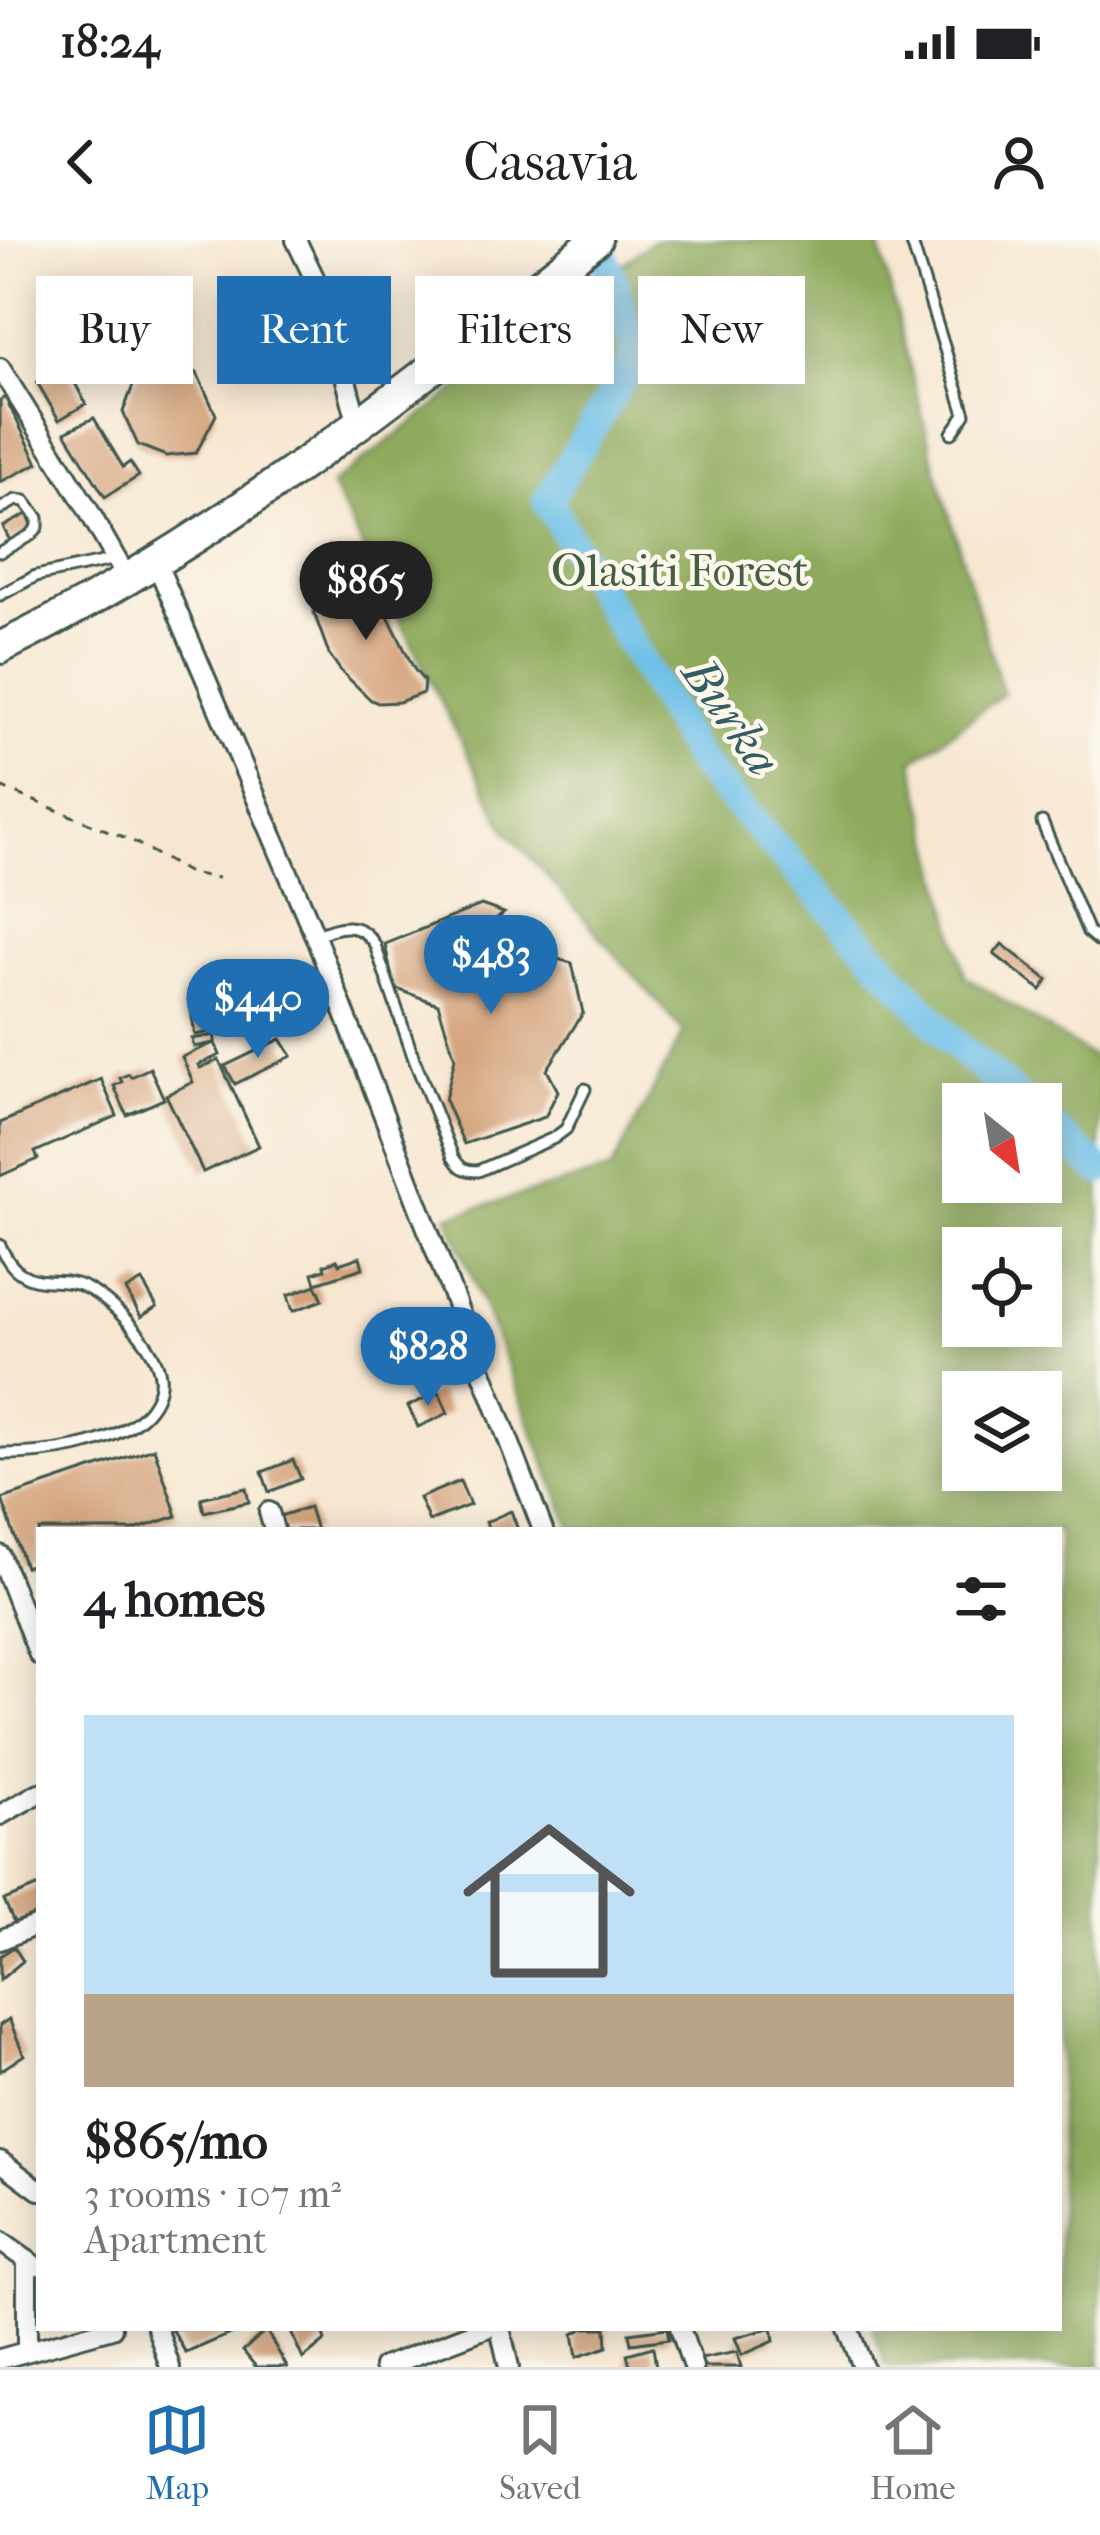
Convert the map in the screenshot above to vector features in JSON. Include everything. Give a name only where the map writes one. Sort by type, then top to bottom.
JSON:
[{"type":"highway","points":[[0,648],[122,570],[157,564],[246,506],[596,240]]},
{"type":"street","points":[[296,240],[324,298],[358,425]]},
{"type":"street","points":[[0,368],[122,570]]},
{"type":"street","points":[[157,564],[315,936],[542,1527]]},
{"type":"street","points":[[0,1555],[36,1646]]},
{"type":"street","points":[[0,1815],[36,1795]]},
{"type":"street","points":[[0,1940],[36,1925]]},
{"type":"street","points":[[0,2161],[36,2188]]},
{"type":"street","points":[[0,2242],[33,2264],[27,2351]]},
{"type":"street","points":[[0,2359],[97,2331]]},
{"type":"street","points":[[158,2331],[170,2367]]},
{"type":"street","points":[[384,2367],[478,2331]]},
{"type":"street","points":[[501,2331],[509,2367]]},
{"type":"street","points":[[681,2331],[693,2367]]},
{"type":"street","points":[[849,2331],[859,2366]]},
{"type":"lane","points":[[911,240],[965,414],[952,433]]},
{"type":"lane","points":[[0,509],[16,500],[25,501],[38,518],[38,527],[0,552]]},
{"type":"lane","points":[[0,595],[37,576],[122,570]]},
{"type":"lane","points":[[1042,822],[1088,932],[1100,942]]},
{"type":"lane","points":[[315,936],[349,926],[369,934],[414,1060],[460,1168],[478,1171],[554,1138],[566,1129],[585,1089]]},
{"type":"lane","points":[[0,1245],[23,1276],[76,1283],[111,1305],[148,1348],[160,1372],[156,1400],[132,1425],[88,1444],[40,1454],[2,1454]]},
{"type":"path","points":[[0,787],[130,840],[189,873],[218,878]]},
{"type":"green space","name":"Olasiti Forest","points":[[654,240],[878,240],[936,470],[1003,694],[913,761],[965,976],[1100,1062],[1100,2367],[886,2367],[874,2331],[1062,2331],[1062,1527],[571,1527],[448,1216],[611,1170],[684,1032],[506,830],[331,485],[464,384],[614,384],[614,276],[607,276]]},
{"type":"building","points":[[193,371],[216,415],[196,453],[166,456],[138,445],[123,412],[134,384],[193,384]]},
{"type":"building","points":[[38,384],[75,384],[86,404],[59,420]]},
{"type":"building","points":[[5,397],[38,463],[0,482],[0,400]]},
{"type":"building","points":[[94,418],[123,467],[130,462],[139,476],[105,497],[65,432]]},
{"type":"building","points":[[27,514],[34,528],[10,541],[3,527]]},
{"type":"building","points":[[361,577],[372,583],[424,681],[423,693],[378,703],[329,654],[314,613],[315,600]]},
{"type":"building","points":[[481,905],[504,913],[492,923],[499,943],[572,963],[583,1013],[547,1070],[558,1091],[545,1117],[464,1144],[445,1100],[455,1058],[438,1004],[394,988],[385,944]]},
{"type":"building","points":[[1002,944],[1048,980],[1041,990],[994,954]]},
{"type":"building","points":[[249,1000],[252,1029],[235,1030],[233,1002]]},
{"type":"building","points":[[211,1007],[215,1031],[195,1035],[191,1010]]},
{"type":"building","points":[[215,1035],[220,1055],[198,1065],[219,1060],[259,1146],[203,1172],[166,1095],[193,1082],[182,1057],[214,1043],[194,1047],[192,1039]]},
{"type":"building","points":[[281,1039],[292,1056],[235,1084],[225,1066]]},
{"type":"building","points":[[150,1068],[164,1099],[127,1115],[114,1086],[122,1082],[120,1078]]},
{"type":"building","points":[[101,1079],[117,1116],[35,1152],[38,1159],[0,1176],[0,1123]]},
{"type":"building","points":[[360,1257],[363,1268],[316,1283],[313,1273],[325,1269],[324,1265]]},
{"type":"building","points":[[142,1281],[157,1307],[141,1317],[126,1290]]},
{"type":"building","points":[[316,1285],[323,1300],[293,1311],[288,1295]]},
{"type":"building","points":[[439,1392],[448,1413],[418,1427],[408,1406]]},
{"type":"building","points":[[154,1448],[177,1516],[143,1527],[36,1527],[36,1563],[25,1567],[2,1499]]},
{"type":"building","points":[[293,1460],[301,1479],[269,1492],[262,1472]]},
{"type":"building","points":[[460,1481],[470,1505],[429,1521],[419,1498]]},
{"type":"building","points":[[246,1488],[249,1502],[204,1512],[201,1498]]},
{"type":"building","points":[[309,1507],[315,1527],[283,1527],[280,1516]]},
{"type":"building","points":[[511,1511],[517,1527],[488,1527],[486,1522]]},
{"type":"building","points":[[36,1887],[36,1916],[14,1922],[4,1900]]},
{"type":"building","points":[[14,1947],[23,1961],[0,1980],[0,1956]]},
{"type":"building","points":[[9,2019],[24,2055],[0,2071],[0,2025]]},
{"type":"building","points":[[173,2331],[230,2334],[186,2353]]},
{"type":"building","points":[[267,2331],[287,2367],[256,2367],[243,2351]]},
{"type":"building","points":[[322,2331],[325,2341],[303,2359],[291,2332]]},
{"type":"building","points":[[606,2331],[607,2347],[577,2357],[573,2334]]},
{"type":"building","points":[[668,2331],[669,2339],[631,2344],[629,2333]]},
{"type":"building","points":[[772,2331],[774,2341],[742,2355],[735,2338]]},
{"type":"building","points":[[653,2347],[656,2367],[630,2367],[627,2354]]},
{"type":"building","points":[[737,2352],[741,2367],[705,2367],[700,2359]]},
{"type":"waterway","name":"Burka","points":[[603,254],[637,354],[547,501],[700,764],[955,1044],[1000,1083]]},
{"type":"waterway","name":"Burka","points":[[1062,1137],[1100,1170]]}]
